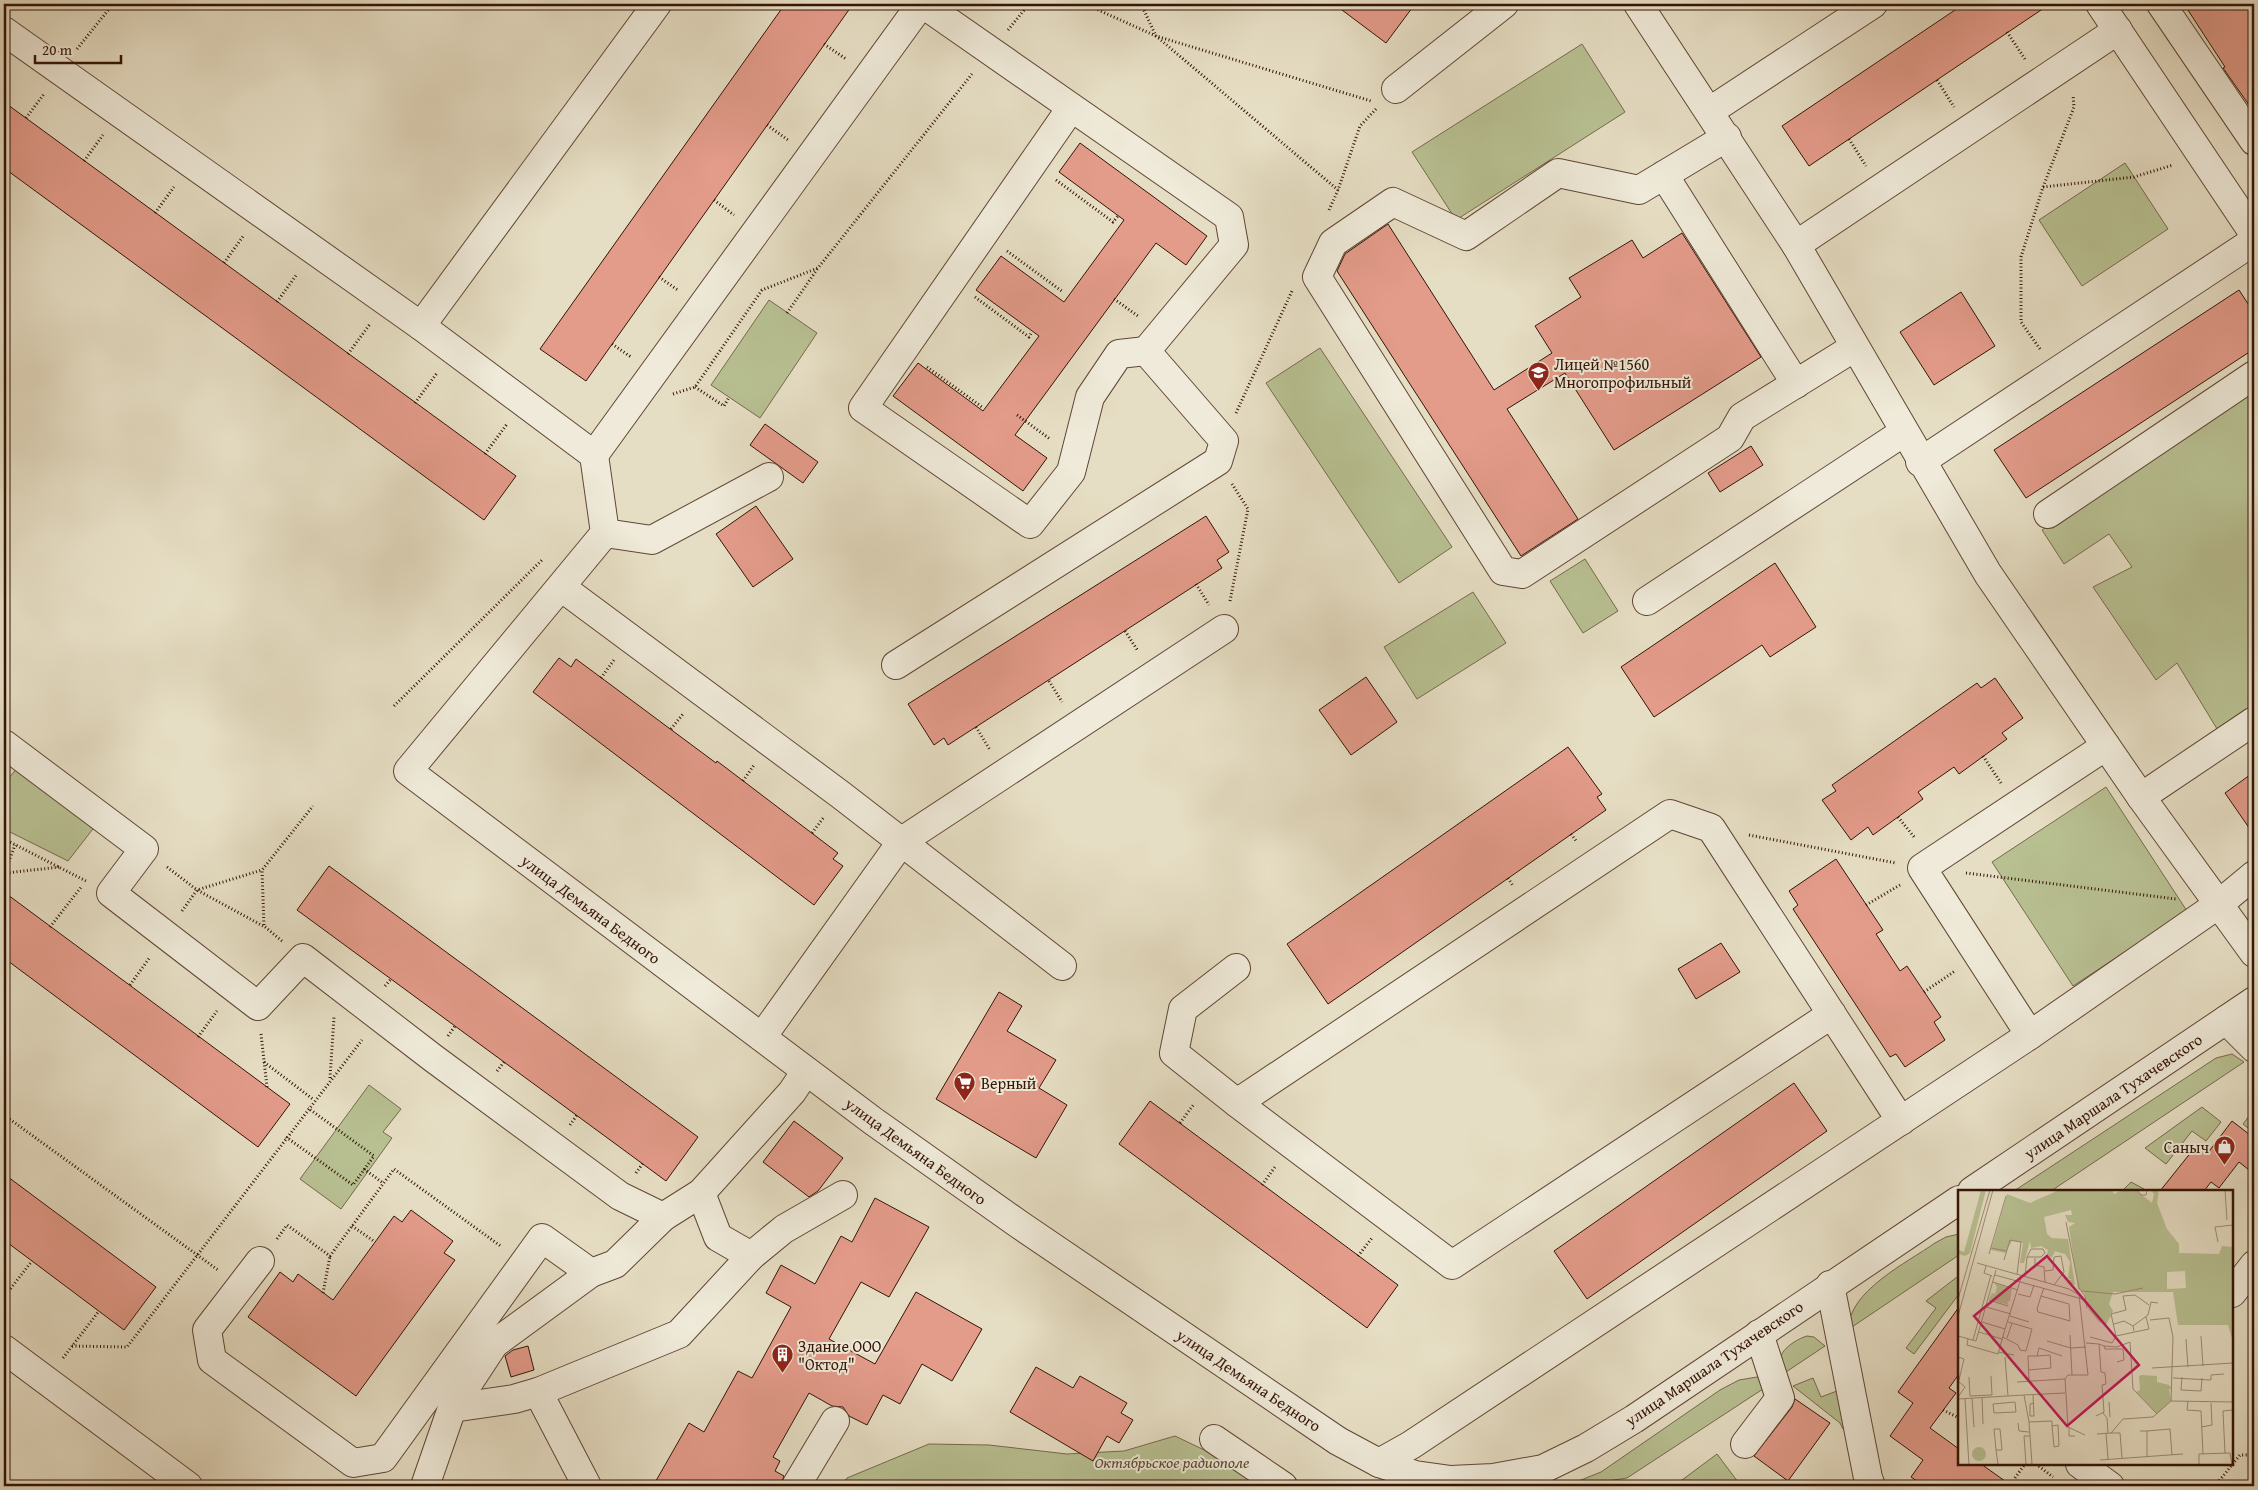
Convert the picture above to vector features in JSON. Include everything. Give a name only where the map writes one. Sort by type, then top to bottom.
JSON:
[{"type":"street","points":[[421,326],[657,4]]},
{"type":"street","points":[[1062,966],[902,841],[561,587],[605,533],[594,456],[922,4],[1229,217],[1234,244],[1146,351],[1119,354],[1090,397],[1071,472],[1030,524],[863,408],[1071,108]]},
{"type":"street","points":[[1384,95],[1504,4]]},
{"type":"street","points":[[1638,4],[1710,111],[1796,245],[1920,462],[1988,574],[2141,797],[2254,953]]},
{"type":"street","points":[[1710,111],[1873,4]]},
{"type":"street","points":[[2100,4],[2254,234]]},
{"type":"street","points":[[2161,4],[2254,141]]},
{"type":"street","points":[[1796,245],[2118,30]]},
{"type":"street","points":[[4,31],[421,326],[594,456]]},
{"type":"street","points":[[1727,137],[1639,190],[1558,173],[1466,236],[1393,202],[1333,243],[1317,277],[1502,571],[1522,574],[1730,438],[1742,418],[1855,347]]},
{"type":"street","points":[[1664,176],[1796,384]]},
{"type":"street","points":[[1920,462],[2254,241]]},
{"type":"street","points":[[896,666],[1218,461],[1224,441],[1146,351]]},
{"type":"street","points":[[2048,514],[2254,375]]},
{"type":"street","points":[[1647,602],[1904,432]]},
{"type":"street","points":[[605,533],[652,540],[769,477]]},
{"type":"street","name":"улица Демьяна Бедного","points":[[561,587],[408,771],[806,1071],[1020,1225],[1338,1441],[1379,1463],[1415,1475],[1451,1480]]},
{"type":"street","points":[[762,1037],[902,841],[1224,629]]},
{"type":"street","points":[[2141,797],[2254,720]]},
{"type":"street","points":[[4,744],[144,849],[112,893],[258,1006],[303,958],[380,1018],[620,1196],[663,1217]]},
{"type":"street","points":[[2030,1035],[1922,868],[2106,746]]},
{"type":"street","points":[[1237,1103],[1670,814],[1711,828],[1901,1121]]},
{"type":"street","points":[[1379,1463],[1411,1445],[2030,1035],[2219,904],[2254,875]]},
{"type":"street","points":[[1236,968],[1183,1009],[1174,1053],[1237,1103],[1452,1265],[1832,1014]]},
{"type":"street","name":"улица Маршала Тухачевского","points":[[1976,1190],[2254,1002]]},
{"type":"street","points":[[2226,1020],[2254,1048]]},
{"type":"street","points":[[425,1486],[452,1408],[494,1344],[591,1273],[616,1264],[663,1217],[701,1193],[792,1092],[806,1071]]},
{"type":"street","points":[[701,1193],[718,1237],[751,1256]]},
{"type":"street","points":[[452,1408],[514,1399],[538,1392],[679,1334],[751,1256],[784,1229],[843,1195]]},
{"type":"street","name":"улица Маршала Тухачевского","points":[[1451,1480],[1493,1478],[1511,1481],[1543,1470],[1586,1448],[1634,1419],[1830,1285],[1958,1202]]},
{"type":"street","points":[[260,1262],[207,1330],[212,1360],[353,1463],[383,1458],[542,1238],[591,1273]]},
{"type":"street","points":[[2233,1293],[2254,1265]]},
{"type":"street","points":[[1830,1285],[1871,1486]]},
{"type":"street","points":[[1745,1444],[1780,1398],[1759,1334]]},
{"type":"street","points":[[4,1349],[188,1486]]},
{"type":"street","points":[[538,1392],[588,1486]]},
{"type":"street","points":[[796,1486],[835,1420]]},
{"type":"street","points":[[1214,1439],[1283,1486]]},
{"type":"street","points":[[2081,1465],[2110,1486]]},
{"type":"path","points":[[60,71],[113,4]]},
{"type":"path","points":[[787,313],[818,268],[1029,4]]},
{"type":"path","points":[[1085,4],[1156,36],[1384,95]]},
{"type":"path","points":[[1141,4],[1156,36],[1338,190]]},
{"type":"path","points":[[2056,372],[2021,322],[2021,257],[2043,186],[2074,107],[2071,61]]},
{"type":"path","points":[[2043,186],[2134,177],[2203,157]]},
{"type":"path","points":[[1033,163],[1113,222],[1118,216]]},
{"type":"path","points":[[224,263],[260,213]]},
{"type":"path","points":[[984,234],[1063,292]]},
{"type":"path","points":[[277,302],[314,251]]},
{"type":"path","points":[[670,396],[695,387],[762,290],[818,268]]},
{"type":"path","points":[[952,281],[1029,337],[1032,332]]},
{"type":"path","points":[[348,354],[386,302]]},
{"type":"path","points":[[904,350],[982,407]]},
{"type":"path","points":[[415,403],[454,351]]},
{"type":"path","points":[[695,387],[724,406],[730,397]]},
{"type":"path","points":[[485,454],[522,402]]},
{"type":"path","points":[[1017,415],[1075,457]]},
{"type":"path","points":[[1218,461],[1248,509],[1224,629]]},
{"type":"path","points":[[394,706],[546,557]]},
{"type":"path","points":[[1196,584],[1224,629]]},
{"type":"path","points":[[166,934],[197,890],[262,870],[313,806]]},
{"type":"path","points":[[4,839],[112,893]]},
{"type":"path","points":[[15,845],[5,874],[62,867]]},
{"type":"path","points":[[144,849],[197,890],[264,926],[303,958]]},
{"type":"path","points":[[262,870],[264,926]]},
{"type":"path","points":[[1866,905],[1924,871]]},
{"type":"path","points":[[50,926],[86,881]]},
{"type":"path","points":[[1924,992],[1979,956]]},
{"type":"path","points":[[330,1079],[336,984]]},
{"type":"path","points":[[258,1006],[267,1087]]},
{"type":"path","points":[[72,1346],[127,1347],[330,1079],[380,1018]]},
{"type":"path","points":[[264,1062],[314,1100]]},
{"type":"path","points":[[286,1137],[353,1184],[374,1156],[308,1108]]},
{"type":"path","points":[[4,1115],[241,1286]]},
{"type":"path","points":[[364,1169],[383,1183]]},
{"type":"path","points":[[324,1293],[330,1256],[394,1169],[524,1263]]},
{"type":"path","points":[[2250,1171],[2254,1205]]},
{"type":"path","points":[[260,1262],[287,1225],[330,1256]]},
{"type":"path","points":[[352,1226],[375,1242]]},
{"type":"path","points":[[4,1297],[32,1261]]},
{"type":"path","points":[[46,1380],[99,1311]]},
{"type":"path","points":[[1943,1410],[1958,1418]]},
{"type":"path","points":[[2233,1464],[2240,1455],[2254,1455]]},
{"type":"path","points":[[2015,1478],[2025,1465]]},
{"type":"path","points":[[2037,1465],[2058,1481]]},
{"type":"path","points":[[2215,1486],[2232,1465]]},
{"type":"green space","points":[[1582,44],[1625,112],[1456,220],[1412,152]]},
{"type":"green space","points":[[2125,163],[2168,229],[2082,286],[2039,220]]},
{"type":"green space","points":[[769,300],[817,333],[760,418],[711,385]]},
{"type":"green space","points":[[1320,348],[1452,547],[1399,583],[1266,383]]},
{"type":"green space","points":[[2254,389],[2254,714],[2222,737],[2177,663],[2156,680],[2093,587],[2132,567],[2109,534],[2064,564],[2042,530]]},
{"type":"green space","points":[[1585,559],[1618,611],[1583,633],[1550,581]]},
{"type":"green space","points":[[1473,592],[1506,643],[1417,699],[1384,647]]},
{"type":"green space","points":[[18,767],[96,825],[68,861],[4,829],[4,784]]},
{"type":"green space","points":[[2106,787],[2187,911],[2073,986],[1992,862]]},
{"type":"green space","points":[[2232,1054],[2244,1062],[2052,1190],[2016,1190],[2216,1058]]},
{"type":"green space","points":[[369,1085],[401,1109],[383,1132],[392,1138],[341,1209],[300,1179]]},
{"type":"green space","points":[[2202,1107],[2221,1122],[2206,1141],[2192,1131],[2166,1164],[2145,1148]]},
{"type":"green space","points":[[2254,1110],[2254,1133],[2243,1124]]},
{"type":"green space","points":[[2131,1182],[2144,1189],[2143,1190],[2123,1190]]},
{"type":"green space","points":[[1958,1234],[1958,1256],[1849,1329],[1851,1315],[1868,1291],[1895,1269],[1946,1237]]},
{"type":"green space","points":[[1958,1278],[1958,1295],[1914,1354],[1906,1348],[1936,1308],[1926,1301]]},
{"type":"green space","points":[[1807,1336],[1814,1337],[1825,1346],[1783,1374],[1780,1361],[1783,1352],[1794,1342]]},
{"type":"green space","points":[[1757,1377],[1763,1381],[1766,1387],[1627,1478],[1577,1486],[1576,1482],[1601,1472],[1720,1390],[1739,1380]]},
{"type":"green space","points":[[1813,1378],[1821,1397],[1837,1391],[1847,1427],[1843,1429],[1840,1423],[1793,1386]]},
{"type":"green space","name":"Октябрьское радиополе","points":[[1175,1436],[1221,1458],[1258,1486],[841,1486],[847,1478],[929,1444],[989,1445],[1067,1454],[1124,1451]]},
{"type":"green space","points":[[1717,1454],[1741,1486],[1674,1486]]},
{"type":"building","points":[[785,4],[853,4],[586,381],[540,349]]},
{"type":"building","points":[[1334,4],[1415,4],[1386,43]]},
{"type":"building","points":[[1964,4],[2050,4],[1809,166],[1782,126]]},
{"type":"building","points":[[2184,4],[2254,4],[2254,112],[2223,68],[2225,67]]},
{"type":"building","points":[[4,102],[516,476],[484,520],[4,168]]},
{"type":"building","points":[[1080,143],[1207,236],[1186,265],[1156,243],[1015,435],[1047,458],[1023,491],[893,396],[918,363],[983,411],[1039,336],[976,290],[1001,256],[1064,302],[1124,220],[1059,172]]},
{"type":"building","points":[[1388,224],[1494,390],[1552,353],[1535,326],[1581,297],[1569,278],[1632,240],[1643,258],[1682,233],[1761,357],[1614,450],[1565,373],[1507,409],[1578,519],[1521,556],[1337,271],[1345,254]]},
{"type":"building","points":[[2239,290],[2254,313],[2254,349],[2026,498],[1994,450]]},
{"type":"building","points":[[1961,292],[1995,346],[1934,385],[1900,332]]},
{"type":"building","points":[[765,424],[818,462],[803,483],[750,445]]},
{"type":"building","points":[[1751,446],[1763,465],[1720,492],[1708,473]]},
{"type":"building","points":[[756,506],[793,559],[753,587],[716,534]]},
{"type":"building","points":[[1206,516],[1229,552],[1217,560],[1222,568],[948,745],[944,738],[934,745],[908,704]]},
{"type":"building","points":[[1775,563],[1816,627],[1770,657],[1762,645],[1654,717],[1621,667]]},
{"type":"building","points":[[559,658],[571,667],[576,659],[716,763],[717,761],[838,853],[833,859],[843,866],[814,905],[533,692]]},
{"type":"building","points":[[1366,677],[1397,722],[1351,755],[1319,710]]},
{"type":"building","points":[[1995,678],[2023,718],[2002,733],[2007,739],[1959,774],[1954,767],[1918,792],[1923,799],[1873,835],[1868,827],[1851,840],[1822,800],[1836,791],[1832,785],[1977,683],[1981,688]]},
{"type":"building","points":[[1568,747],[1602,794],[1597,797],[1606,810],[1328,1004],[1287,944]]},
{"type":"building","points":[[2254,772],[2254,835],[2225,793]]},
{"type":"building","points":[[1836,859],[1883,930],[1876,934],[1900,971],[1907,966],[1941,1017],[1934,1022],[1945,1040],[1905,1067],[1896,1054],[1890,1057],[1793,909],[1798,905],[1789,891]]},
{"type":"building","points":[[329,866],[698,1137],[666,1181],[297,910]]},
{"type":"building","points":[[4,892],[290,1104],[258,1147],[4,958]]},
{"type":"building","points":[[1721,943],[1740,972],[1696,999],[1678,969]]},
{"type":"building","points":[[999,992],[1022,1006],[1007,1031],[1056,1060],[1039,1088],[1067,1105],[1036,1158],[936,1099]]},
{"type":"building","points":[[1794,1083],[1827,1131],[1587,1299],[1554,1251]]},
{"type":"building","points":[[1150,1101],[1398,1285],[1367,1328],[1119,1144]]},
{"type":"building","points":[[794,1121],[843,1158],[818,1191],[809,1197],[763,1162]]},
{"type":"building","points":[[2232,1121],[2254,1138],[2254,1174],[2239,1162],[2219,1188],[2211,1182],[2205,1190],[2161,1190],[2196,1146],[2207,1154]]},
{"type":"building","points":[[4,1174],[156,1287],[124,1330],[4,1240]]},
{"type":"building","points":[[875,1198],[929,1227],[889,1297],[861,1282],[829,1339],[875,1364],[916,1292],[982,1329],[952,1381],[922,1364],[900,1404],[883,1395],[867,1425],[849,1416],[843,1407],[832,1406],[809,1393],[773,1457],[780,1461],[775,1471],[784,1476],[780,1486],[653,1486],[689,1423],[704,1432],[738,1371],[752,1378],[791,1307],[766,1293],[781,1265],[815,1284],[841,1236],[852,1242]]},
{"type":"building","points":[[411,1210],[453,1241],[444,1253],[455,1260],[356,1396],[248,1317],[280,1272],[293,1282],[298,1274],[333,1300],[394,1216],[402,1222]]},
{"type":"building","points":[[1958,1308],[1958,1375],[1949,1388],[1956,1393],[1930,1428],[1958,1448],[1958,1465],[1982,1465],[2012,1486],[1924,1486],[1911,1477],[1923,1460],[1890,1436],[1913,1403],[1898,1392]]},
{"type":"building","points":[[528,1346],[534,1370],[511,1377],[505,1356],[513,1350]]},
{"type":"building","points":[[1036,1367],[1073,1388],[1080,1376],[1127,1403],[1121,1413],[1133,1420],[1119,1443],[1107,1436],[1093,1461],[1010,1412]]},
{"type":"building","points":[[1795,1399],[1830,1423],[1788,1481],[1754,1456],[1792,1407]]},
{"type":"place","name":"Лицей №1560 Многопрофильный","points":[[1538,392]]},
{"type":"place","name":"Верный","points":[[965,1102]]},
{"type":"place","name":"Саныч","points":[[2225,1166]]},
{"type":"place","name":"Здание ООО \"Октод\"","points":[[782,1374]]}]
